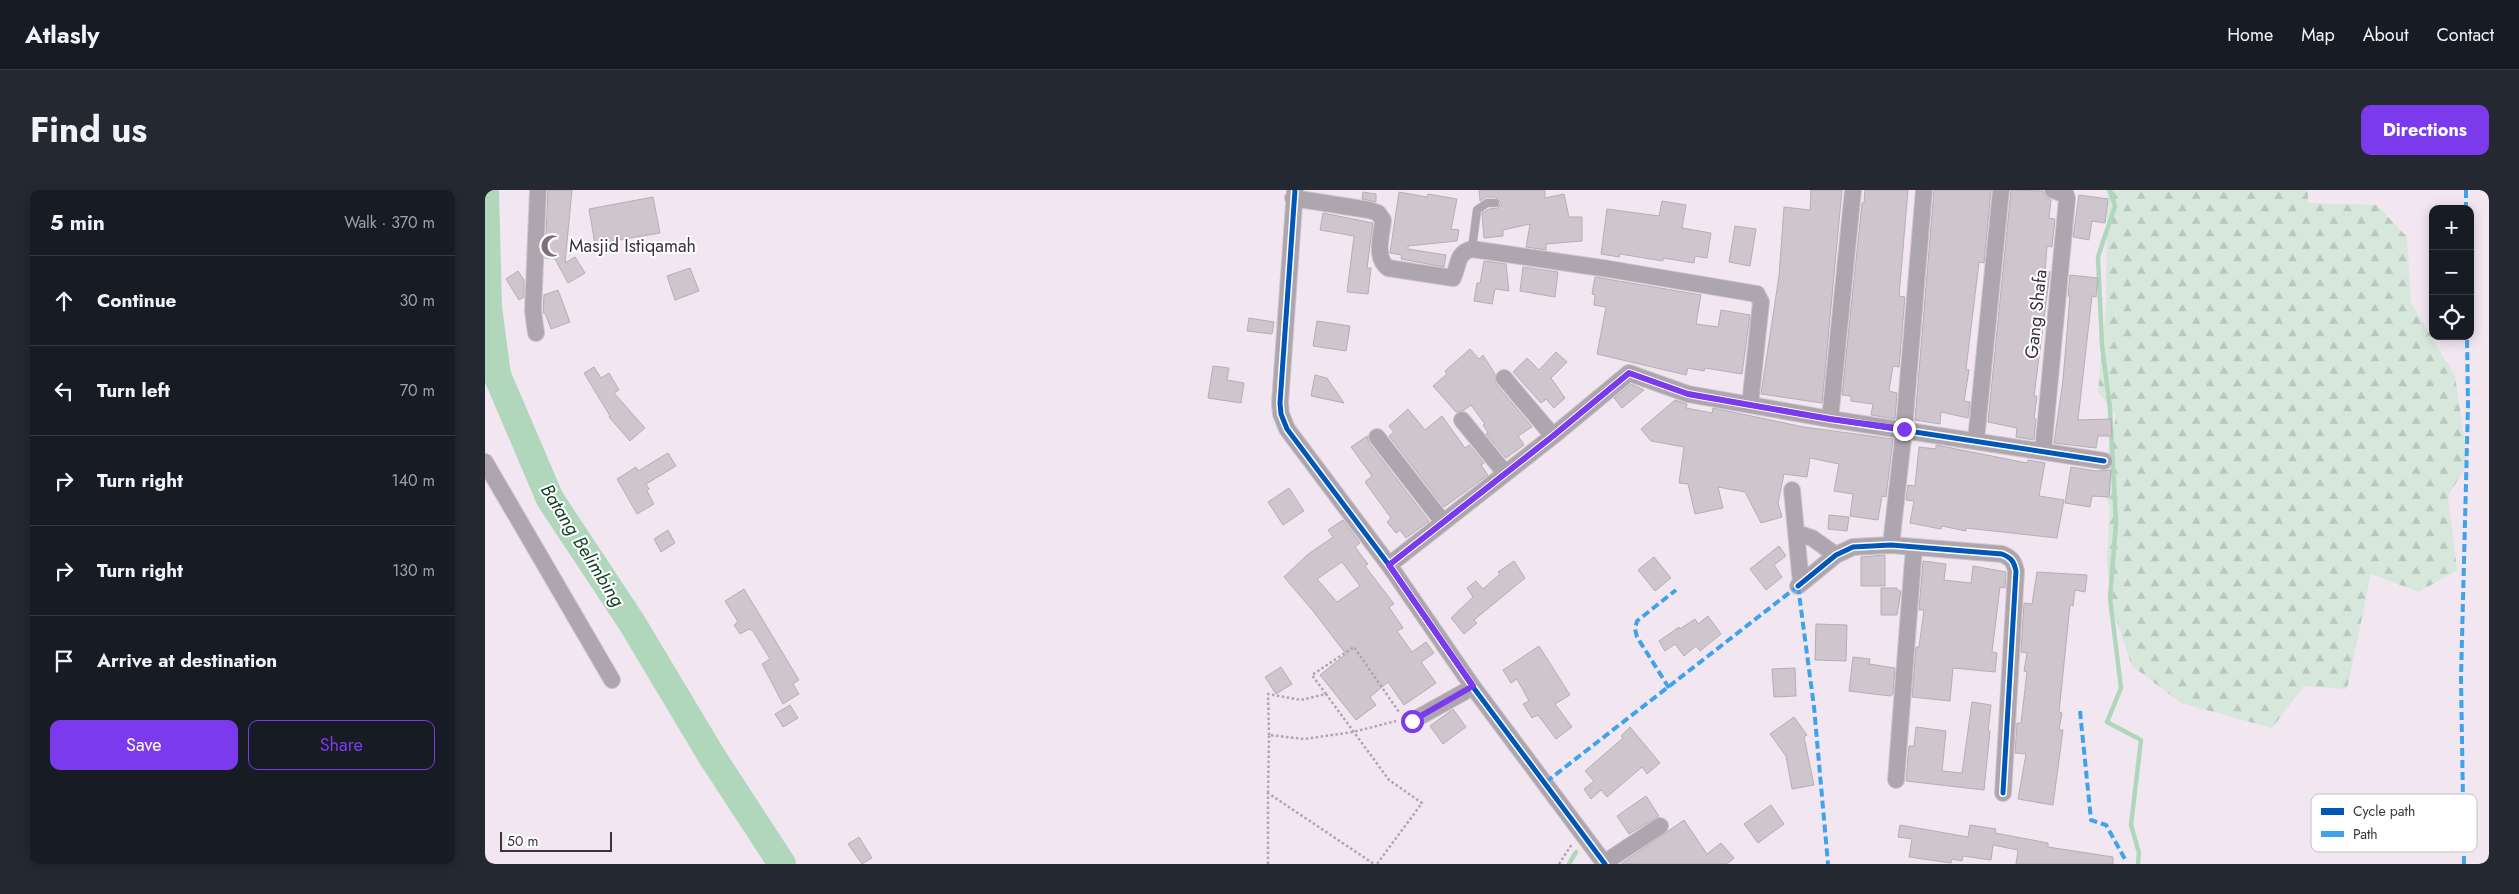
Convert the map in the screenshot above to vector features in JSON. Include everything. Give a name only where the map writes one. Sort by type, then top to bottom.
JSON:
[{"type":"street","points":[[536,333],[533,311],[537,190]]},
{"type":"street","points":[[1830,419],[1853,190]]},
{"type":"street","points":[[1891,545],[1904,429],[1924,190]]},
{"type":"street","points":[[1976,440],[2001,190]]},
{"type":"street","name":"Gang Shafa","points":[[2043,451],[2067,199],[2066,195],[2053,190]]},
{"type":"street","points":[[1660,826],[1605,864],[1473,686],[1389,565],[1287,429],[1281,414],[1294,194],[1378,213],[1383,220],[1381,262],[1388,268],[1453,278],[1462,252],[1472,248],[1757,294],[1761,302],[1751,404]]},
{"type":"street","points":[[1389,565],[1553,436],[1629,373],[1688,394],[1830,419],[2104,461]]},
{"type":"street","points":[[1504,378],[1553,436]]},
{"type":"street","points":[[1462,420],[1505,473]]},
{"type":"street","points":[[1377,437],[1443,522]]},
{"type":"street","points":[[485,462],[612,680]]},
{"type":"street","points":[[1792,490],[1797,533],[1799,584],[1836,554],[1853,547],[1891,545],[2003,554],[2013,562],[2016,571],[2003,793]]},
{"type":"street","points":[[1797,533],[1812,538],[1836,554]]},
{"type":"street","points":[[1896,780],[1914,547]]},
{"type":"street","points":[[1412,721],[1473,686]]},
{"type":"lane","points":[[1472,248],[1477,210],[1487,203],[1495,203]]},
{"type":"path","points":[[1267,793],[1375,864],[1422,803],[1389,780],[1353,732],[1312,675],[1354,647],[1403,719],[1353,732],[1304,739],[1269,735]]},
{"type":"path","points":[[1268,864],[1268,694],[1301,700],[1326,694]]},
{"type":"path","points":[[1559,864],[1581,831]]},
{"type":"green space","points":[[2105,190],[2308,190],[2308,203],[2377,205],[2407,237],[2411,303],[2429,333],[2429,340],[2433,340],[2455,376],[2468,463],[2448,496],[2457,570],[2419,592],[2371,574],[2347,689],[2304,686],[2272,728],[2181,703],[2132,666],[2111,605],[2107,561],[2110,506],[2100,485],[2116,416],[2098,392],[2106,306],[2107,193]]},
{"type":"building","points":[[548,190],[572,190],[565,263],[575,257],[585,273],[568,283],[555,259],[545,258]]},
{"type":"building","points":[[1479,190],[1545,190],[1545,198],[1564,194],[1569,217],[1582,217],[1582,241],[1546,244],[1546,250],[1526,247],[1530,224],[1503,230],[1503,236],[1484,238],[1482,213],[1489,209],[1498,208],[1501,203],[1495,197],[1486,197],[1480,201]]},
{"type":"building","points":[[1811,190],[1842,190],[1822,403],[1761,394],[1779,276],[1784,207],[1810,210]]},
{"type":"building","points":[[1865,190],[1908,190],[1899,296],[1905,297],[1899,367],[1893,366],[1889,391],[1897,393],[1895,419],[1871,415],[1873,404],[1851,401],[1851,396],[1842,395],[1862,203],[1864,203]]},
{"type":"building","points":[[1934,190],[1991,190],[1984,263],[1979,262],[1966,369],[1969,370],[1964,401],[1970,402],[1968,418],[1941,412],[1940,424],[1915,420]]},
{"type":"building","points":[[2011,190],[2043,191],[2046,197],[2051,200],[2049,218],[2055,219],[2052,247],[2047,246],[2045,271],[2050,272],[2034,396],[2037,396],[2034,440],[2016,437],[2017,428],[1988,422]]},
{"type":"building","points":[[1363,192],[1376,194],[1376,202],[1362,199]]},
{"type":"building","points":[[1399,192],[1427,197],[1428,194],[1457,199],[1451,229],[1459,230],[1457,241],[1408,246],[1408,249],[1446,255],[1444,267],[1401,259],[1402,255],[1390,253]]},
{"type":"building","points":[[2079,195],[2108,199],[2105,223],[2092,221],[2089,240],[2073,237]]},
{"type":"building","points":[[653,197],[660,233],[595,244],[589,209]]},
{"type":"building","points":[[1662,201],[1686,205],[1682,228],[1711,233],[1707,258],[1695,256],[1694,263],[1663,258],[1663,261],[1620,254],[1619,257],[1601,254],[1607,209],[1659,216]]},
{"type":"building","points":[[1323,213],[1373,223],[1367,268],[1371,268],[1368,294],[1347,292],[1354,236],[1320,230]]},
{"type":"building","points":[[1735,226],[1756,229],[1750,266],[1729,262]]},
{"type":"building","points":[[1484,261],[1506,264],[1509,291],[1495,289],[1492,304],[1474,301]]},
{"type":"building","points":[[1523,267],[1558,272],[1555,297],[1520,291]]},
{"type":"building","points":[[690,268],[699,291],[675,300],[667,276]]},
{"type":"building","points":[[518,271],[524,280],[524,297],[519,300],[506,279]]},
{"type":"building","points":[[2070,275],[2098,278],[2096,297],[2092,296],[2078,420],[2111,419],[2112,436],[2098,436],[2096,448],[2054,443],[2063,380]]},
{"type":"building","points":[[1595,277],[1701,295],[1696,324],[1718,327],[1721,310],[1750,315],[1742,374],[1705,368],[1704,371],[1688,368],[1686,375],[1597,354],[1606,307],[1594,305],[1595,295],[1592,294]]},
{"type":"building","points":[[558,290],[570,322],[551,329],[545,313],[543,313],[544,295]]},
{"type":"building","points":[[1249,318],[1274,322],[1272,334],[1247,331]]},
{"type":"building","points":[[1317,321],[1350,326],[1346,351],[1313,346]]},
{"type":"building","points":[[1470,349],[1479,359],[1483,355],[1495,374],[1496,384],[1532,427],[1518,436],[1524,445],[1506,458],[1486,434],[1488,432],[1483,425],[1485,424],[1471,405],[1464,410],[1456,412],[1433,386],[1447,374],[1445,371]]},
{"type":"building","points":[[1556,352],[1567,362],[1551,378],[1565,398],[1554,408],[1546,399],[1541,403],[1513,372],[1527,358],[1539,370]]},
{"type":"building","points":[[1213,366],[1229,368],[1227,380],[1244,383],[1241,403],[1208,398]]},
{"type":"building","points":[[594,367],[601,378],[609,373],[619,390],[614,393],[645,428],[630,441],[609,417],[584,373]]},
{"type":"building","points":[[1315,375],[1327,378],[1344,403],[1311,396]]},
{"type":"building","points":[[1631,384],[1644,390],[1622,408],[1614,398]]},
{"type":"building","points":[[1675,400],[1687,404],[1686,408],[1712,413],[1713,408],[1804,427],[1893,439],[1886,497],[1882,496],[1878,520],[1850,516],[1853,494],[1834,491],[1839,464],[1810,458],[1807,477],[1784,474],[1778,503],[1782,517],[1761,523],[1745,492],[1718,487],[1723,508],[1695,514],[1688,484],[1679,483],[1684,447],[1651,441],[1641,429]]},
{"type":"building","points":[[1408,409],[1425,430],[1442,416],[1465,448],[1469,445],[1484,463],[1481,465],[1488,475],[1444,507],[1389,436],[1394,432],[1389,426]]},
{"type":"building","points":[[1367,436],[1369,443],[1429,521],[1406,538],[1400,530],[1396,533],[1387,522],[1391,518],[1365,482],[1372,476],[1351,447]]},
{"type":"building","points":[[1936,445],[2027,463],[2028,460],[2045,463],[2039,496],[2064,500],[2057,538],[1966,528],[1966,531],[1942,526],[1941,529],[1910,523],[1914,501],[1906,500],[1908,485],[1915,486],[1919,447],[1936,449]]},
{"type":"building","points":[[668,453],[676,466],[646,484],[649,489],[647,491],[654,504],[637,514],[617,479],[636,467],[638,471]]},
{"type":"building","points":[[2071,467],[2096,471],[2111,470],[2109,497],[2092,496],[2090,507],[2065,503]]},
{"type":"building","points":[[1289,488],[1304,511],[1283,525],[1268,502]]},
{"type":"building","points":[[1829,515],[1849,517],[1847,531],[1828,529]]},
{"type":"building","points":[[1343,520],[1360,543],[1355,547],[1368,564],[1365,566],[1394,604],[1389,607],[1403,628],[1397,631],[1412,652],[1426,642],[1434,653],[1421,662],[1436,683],[1404,705],[1388,682],[1370,697],[1376,705],[1356,720],[1320,675],[1346,654],[1284,577],[1307,555],[1333,537],[1328,530]],"holes":[[[1342,562],[1360,586],[1337,602],[1317,579]]]},
{"type":"building","points":[[668,530],[675,543],[661,552],[654,539]]},
{"type":"building","points":[[1779,546],[1786,556],[1774,565],[1782,577],[1766,590],[1750,569]]},
{"type":"building","points":[[1885,555],[1885,586],[1861,586],[1861,557]]},
{"type":"building","points":[[1654,557],[1671,578],[1655,591],[1638,570]]},
{"type":"building","points":[[1514,561],[1525,578],[1474,620],[1477,623],[1464,634],[1451,618],[1473,597],[1467,588],[1476,581],[1483,589],[1500,574],[1498,572]]},
{"type":"building","points":[[1923,561],[1946,564],[1944,580],[1971,583],[1973,566],[2006,572],[2005,588],[2000,587],[1992,652],[1997,653],[1995,672],[1953,668],[1950,701],[1912,697],[1916,647],[1919,647],[1924,610],[1919,610]]},
{"type":"building","points":[[2037,572],[2087,575],[2085,592],[2075,590],[2073,606],[2070,605],[2059,712],[2062,713],[2059,730],[2063,730],[2053,805],[2018,799],[2026,754],[2015,753],[2017,723],[2021,723],[2027,672],[2024,671],[2027,653],[2021,652],[2024,603],[2032,604]]},
{"type":"building","points":[[1881,588],[1897,588],[1897,590],[1901,591],[1897,615],[1881,615]]},
{"type":"building","points":[[744,589],[799,680],[793,684],[799,694],[783,704],[762,664],[770,659],[753,631],[749,629],[740,634],[734,625],[738,622],[725,601]]},
{"type":"building","points":[[1708,616],[1721,634],[1700,651],[1696,646],[1684,656],[1675,644],[1665,651],[1659,641],[1679,627],[1680,629],[1695,619],[1698,624]]},
{"type":"building","points":[[1816,624],[1847,625],[1846,661],[1815,660]]},
{"type":"building","points":[[1539,646],[1570,695],[1555,704],[1572,727],[1556,739],[1538,715],[1532,718],[1523,704],[1529,701],[1517,679],[1511,683],[1503,670]]},
{"type":"building","points":[[1853,657],[1870,659],[1869,664],[1895,668],[1893,694],[1890,696],[1849,691]]},
{"type":"building","points":[[1281,667],[1292,684],[1276,694],[1265,677]]},
{"type":"building","points":[[1795,668],[1796,696],[1774,697],[1772,669]]},
{"type":"building","points":[[1972,702],[1991,705],[1984,790],[1906,781],[1909,746],[1914,746],[1916,727],[1946,731],[1942,771],[1962,773]]},
{"type":"building","points":[[790,705],[798,718],[783,727],[775,714]]},
{"type":"building","points":[[1453,709],[1466,727],[1443,744],[1430,726]]},
{"type":"building","points":[[1794,717],[1807,735],[1804,737],[1814,785],[1792,789],[1786,756],[1770,734]]},
{"type":"building","points":[[1630,727],[1660,763],[1647,774],[1642,767],[1607,797],[1601,790],[1591,799],[1584,789],[1594,781],[1585,771],[1623,738],[1621,736]]},
{"type":"building","points":[[1646,796],[1659,816],[1629,834],[1617,816]]},
{"type":"building","points":[[1771,805],[1784,824],[1758,843],[1744,824]]},
{"type":"building","points":[[1684,820],[1707,854],[1721,843],[1734,858],[1727,864],[1621,864]]},
{"type":"building","points":[[1900,825],[1968,837],[1970,825],[1996,829],[1995,833],[2048,843],[2048,847],[2113,857],[2113,864],[2016,864],[2018,850],[1993,845],[1991,860],[1963,856],[1962,861],[1952,859],[1951,863],[1909,857],[1912,839],[1898,837]]},
{"type":"building","points":[[859,837],[872,858],[862,864],[848,844]]},
{"type":"waterway","name":"Batang Belimbing","points":[[485,190],[488,307],[497,375],[550,499],[632,623],[711,755],[782,864]]},
{"type":"waterway","points":[[2110,190],[2115,206],[2098,257],[2102,345],[2110,409],[2116,523],[2110,598],[2121,688],[2107,722],[2141,740],[2131,825],[2139,853],[2138,864]]},
{"type":"waterway","points":[[1569,864],[1576,852]]},
{"type":"marked path","points":[[2466,190],[2466,205]]},
{"type":"marked path","points":[[2463,794],[2461,678],[2468,405],[2467,340]]},
{"type":"marked path","points":[[1798,586],[1814,707],[1828,864]]},
{"type":"marked path","points":[[1546,782],[1798,586]]},
{"type":"marked path","points":[[1669,688],[1637,637],[1635,629],[1637,621],[1676,590]]},
{"type":"marked path","points":[[2080,711],[2091,820],[2106,825],[2126,861]]},
{"type":"marked path","points":[[2464,852],[2464,864]]},
{"type":"cycle path","points":[[1295,190],[1280,403],[1281,414],[1287,429],[1389,565],[1473,687],[1605,864]]},
{"type":"cycle path","points":[[1389,565],[1553,436],[1629,373],[1688,394],[1830,419],[2104,461]]},
{"type":"cycle path","points":[[1798,586],[1836,555],[1853,547],[1891,545],[2002,554],[2010,559],[2016,571],[2003,793]]},
{"type":"place","name":"Masjid Istiqamah","points":[[552,246]]},
{"type":"route","points":[[1412,721],[1473,686],[1389,565],[1584,412],[1629,373],[1688,394],[1830,419],[1904,429]]}]
